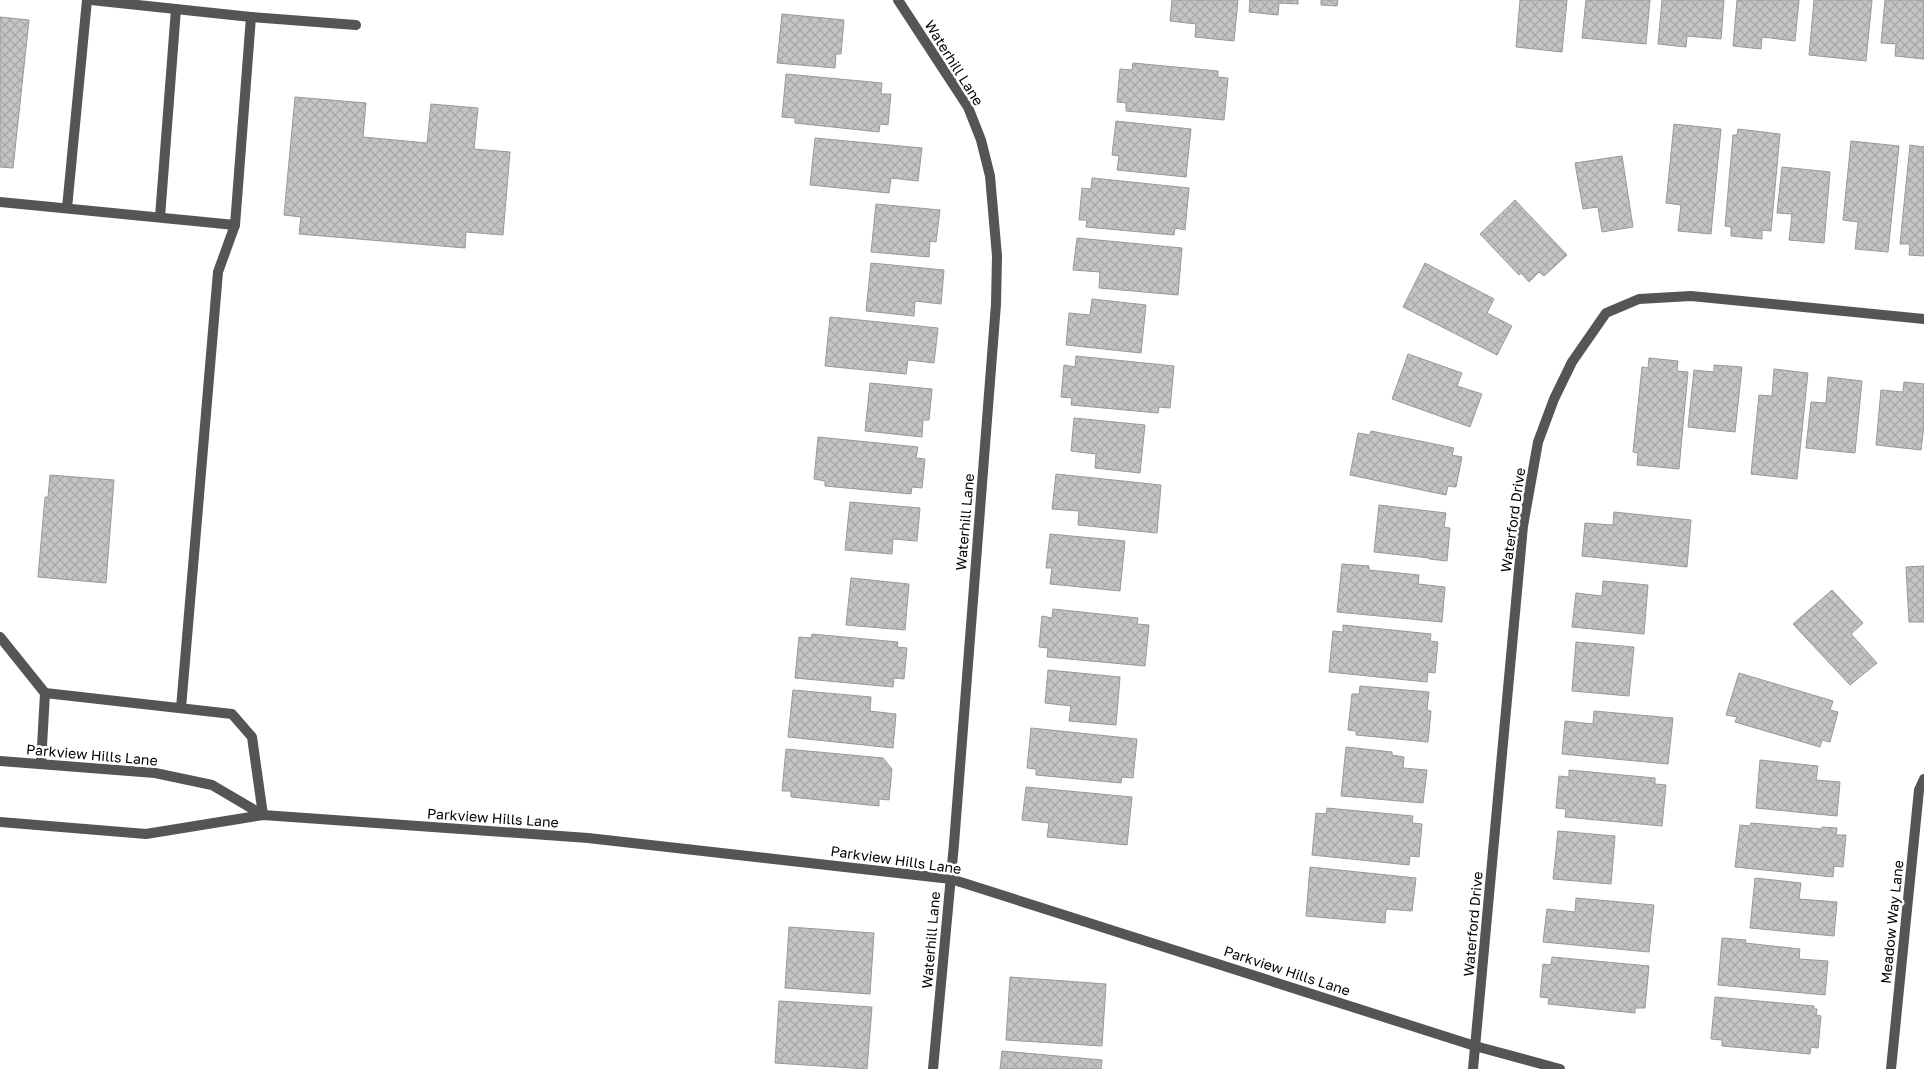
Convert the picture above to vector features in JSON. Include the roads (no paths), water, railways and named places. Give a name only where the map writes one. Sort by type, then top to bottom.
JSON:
[{"type":"street","points":[[67,208],[87,0]]},
{"type":"street","points":[[90,0],[251,17],[356,25]]},
{"type":"street","name":"Waterhill Lane","points":[[898,0],[968,107],[990,176],[997,256],[996,304],[951,879],[933,1069]]},
{"type":"street","points":[[160,217],[176,9]]},
{"type":"street","points":[[181,708],[218,272],[235,225],[251,17]]},
{"type":"street","points":[[0,202],[235,225]]},
{"type":"street","name":"Waterford Drive","points":[[1473,1069],[1523,526],[1538,442],[1554,398],[1572,362],[1606,313],[1639,299],[1691,296],[1924,319]]},
{"type":"street","points":[[0,637],[45,693],[41,764]]},
{"type":"street","points":[[45,693],[232,714],[252,737],[263,815]]},
{"type":"street","name":"Parkview Hills Lane","points":[[0,761],[155,773],[212,785],[263,815]]},
{"type":"street","name":"Meadow Way Lane","points":[[1890,1069],[1919,790],[1924,780]]},
{"type":"street","name":"Parkview Hills Lane","points":[[0,822],[146,834],[263,815],[588,838],[951,879],[1475,1046],[1560,1069]]}]
